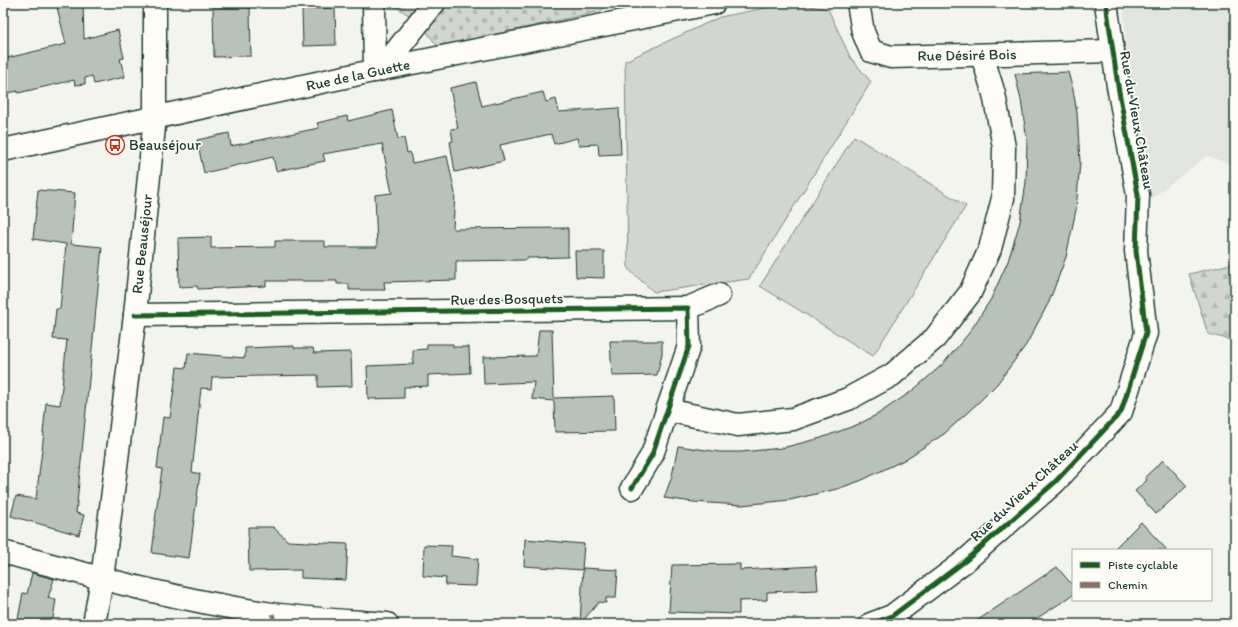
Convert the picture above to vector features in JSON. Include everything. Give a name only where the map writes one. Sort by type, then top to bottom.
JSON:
[{"type":"street","name":"Rue Beauséjour","points":[[102,579],[135,315],[156,117],[155,3]]},
{"type":"street","points":[[374,3],[379,70]]},
{"type":"street","points":[[379,70],[434,3]]},
{"type":"street","name":"Rue de la Guette","points":[[3,150],[379,70],[714,3]]},
{"type":"street","name":"Rue Désiré Bois","points":[[858,3],[863,32],[871,51],[891,57],[1113,52]]},
{"type":"street","name":"Rue du Vieux Château","points":[[871,624],[892,616],[966,561],[1055,482],[1121,412],[1146,333],[1136,251],[1138,195],[1106,3]]},
{"type":"street","points":[[667,410],[738,425],[793,419],[848,399],[892,375],[935,338],[970,294],[990,249],[1003,198],[1004,147],[994,94],[982,55]]},
{"type":"street","points":[[632,488],[652,455],[689,346],[688,308],[719,295]]},
{"type":"street","name":"Rue des Bosquets","points":[[135,315],[688,308]]},
{"type":"street","points":[[3,552],[102,579],[202,601],[273,614],[387,624]]},
{"type":"street","points":[[94,624],[102,579]]},
{"type":"shaded area","points":[[1123,3],[1235,3],[1235,166],[1207,156],[1143,205],[1138,195]]},
{"type":"green space","points":[[389,3],[608,3],[601,11],[438,47],[419,21]]},
{"type":"green space","points":[[790,3],[828,9],[850,57],[871,82],[749,279],[654,292],[628,269],[625,61],[720,17]]},
{"type":"green space","points":[[854,136],[966,206],[873,356],[760,286]]},
{"type":"green space","points":[[1235,263],[1235,341],[1208,334],[1189,274]]},
{"type":"building","points":[[56,3],[83,3],[84,39],[118,30],[124,58],[120,59],[125,77],[94,84],[92,76],[85,78],[85,84],[75,85],[74,80],[18,93],[18,91],[3,94],[3,59],[66,44]]},
{"type":"building","points":[[213,8],[250,8],[251,56],[214,57]]},
{"type":"building","points":[[335,8],[336,45],[303,46],[302,9]]},
{"type":"building","points":[[1068,72],[1077,113],[1080,162],[1076,210],[1066,257],[1049,302],[1026,345],[997,384],[944,434],[904,460],[860,481],[837,489],[790,500],[742,505],[693,502],[664,498],[672,476],[678,446],[720,452],[741,452],[782,448],[821,438],[859,424],[878,414],[912,391],[943,364],[969,333],[991,299],[1008,261],[1020,222],[1026,182],[1027,141],[1021,100],[1015,74]]},
{"type":"building","points":[[476,82],[482,106],[543,92],[546,102],[556,99],[559,112],[619,108],[621,154],[599,155],[598,144],[579,145],[577,138],[554,144],[551,134],[500,145],[504,161],[455,172],[450,142],[453,141],[451,129],[458,128],[450,88]]},
{"type":"building","points":[[392,110],[398,139],[404,138],[407,153],[410,152],[412,163],[447,156],[455,193],[453,229],[568,228],[568,257],[527,258],[527,260],[456,261],[456,280],[384,282],[385,290],[349,290],[349,284],[337,284],[337,281],[266,281],[266,286],[198,289],[197,286],[179,287],[178,238],[211,237],[211,248],[275,247],[275,241],[325,241],[325,247],[377,247],[375,195],[392,193],[382,144],[323,154],[325,161],[276,171],[273,157],[204,173],[197,140],[229,133],[231,146],[319,128],[317,123],[347,116],[348,121]]},
{"type":"building","points":[[38,190],[75,193],[71,244],[102,247],[76,513],[84,515],[79,535],[11,516],[16,496],[36,499],[46,403],[60,405],[67,340],[53,339],[56,309],[60,309],[66,244],[33,239]]},
{"type":"building","points":[[575,251],[604,251],[604,278],[576,277]]},
{"type":"building","points":[[539,330],[552,330],[554,398],[614,396],[615,431],[555,432],[554,401],[532,399],[534,382],[484,384],[483,357],[536,356]]},
{"type":"building","points":[[610,341],[662,341],[662,354],[657,375],[612,376]]},
{"type":"building","points":[[427,344],[453,344],[453,347],[469,347],[470,373],[428,375],[428,386],[404,387],[404,398],[368,399],[367,366],[413,364],[413,350],[427,349]]},
{"type":"building","points":[[294,346],[294,348],[313,348],[314,353],[351,352],[352,386],[318,387],[318,375],[212,377],[211,389],[201,388],[192,472],[200,474],[189,558],[152,553],[162,469],[157,468],[163,417],[170,418],[177,367],[186,368],[188,353],[245,358],[245,348]]},
{"type":"building","points":[[1163,460],[1187,486],[1156,514],[1135,491],[1147,480],[1145,477]]},
{"type":"building","points":[[1141,522],[1166,549],[1114,549]]},
{"type":"building","points":[[248,527],[273,527],[288,541],[348,544],[346,580],[301,578],[301,570],[249,571]]},
{"type":"building","points":[[525,539],[584,544],[582,570],[524,566]]},
{"type":"building","points":[[424,545],[452,546],[451,556],[478,559],[476,586],[445,585],[446,578],[423,576]]},
{"type":"building","points":[[740,564],[740,570],[816,566],[818,590],[767,592],[767,600],[739,601],[739,614],[669,612],[672,565]]},
{"type":"building","points":[[1057,567],[1072,585],[1072,596],[1028,624],[972,624]]},
{"type":"building","points":[[583,568],[618,570],[616,598],[606,598],[606,603],[599,602],[580,624]]},
{"type":"building","points":[[32,573],[54,579],[48,598],[56,600],[52,624],[17,624],[23,593],[27,594]]},
{"type":"marked path","points":[[273,614],[274,624]]},
{"type":"cycle path","points":[[871,624],[892,616],[965,561],[1055,482],[1121,412],[1146,333],[1136,251],[1138,195],[1118,86],[1106,3]]},
{"type":"cycle path","points":[[135,315],[688,308],[689,346],[652,455],[632,488]]},
{"type":"place","name":"Beauséjour","points":[[115,145]]}]
